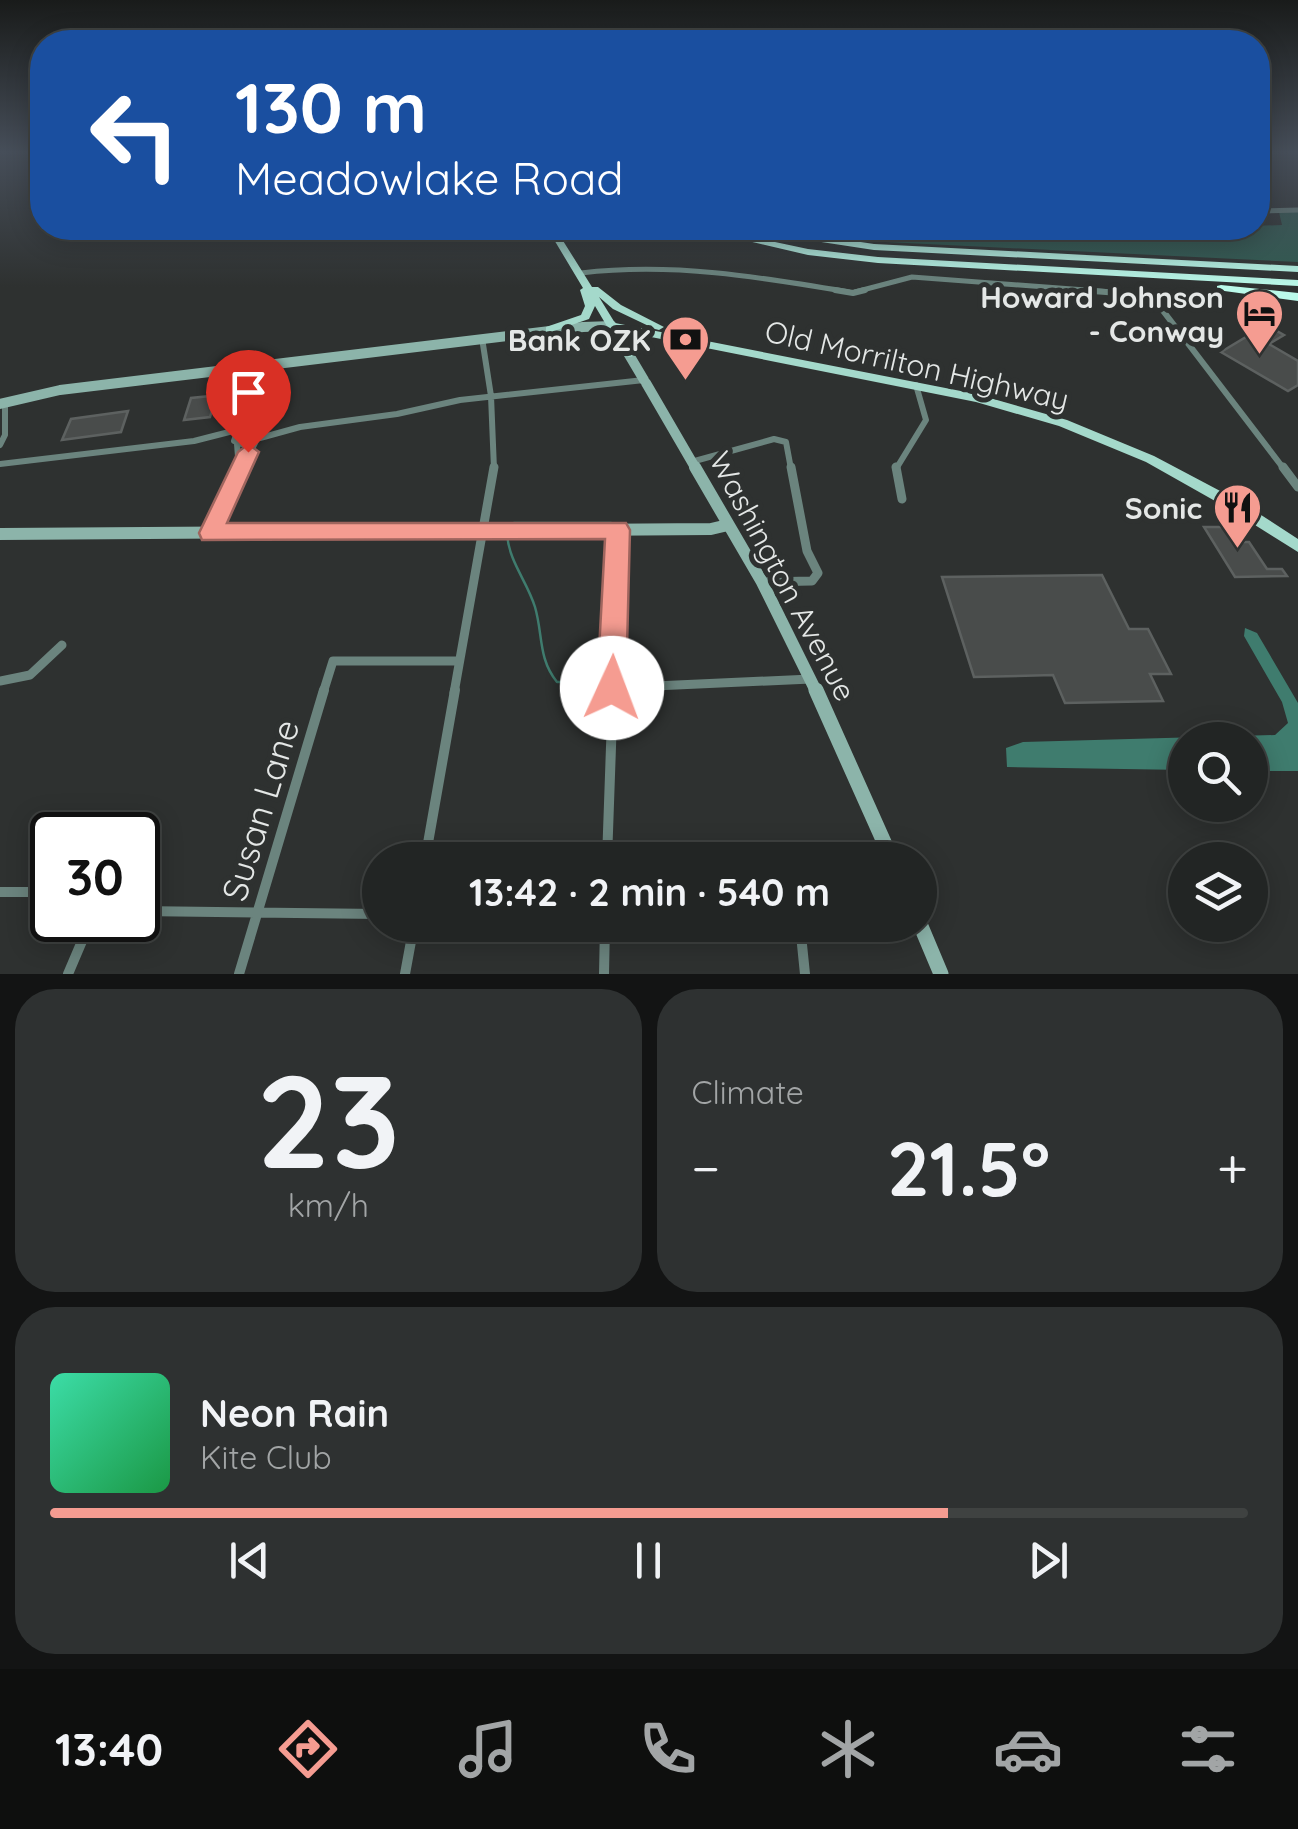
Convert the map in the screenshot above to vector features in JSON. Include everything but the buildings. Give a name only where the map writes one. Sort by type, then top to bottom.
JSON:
[{"type":"highway","points":[[753,240],[808,252],[1298,283]]},
{"type":"highway","points":[[828,240],[874,247],[1298,269]]},
{"type":"highway","points":[[1038,269],[1298,297]]},
{"type":"main road","points":[[560,240],[612,326]]},
{"type":"main road","points":[[550,329],[576,322],[589,312],[590,300],[581,273]]},
{"type":"main road","points":[[581,273],[618,307],[644,322],[763,354]]},
{"type":"main road","name":"Old Morrilton Highway","points":[[612,326],[1022,410],[1120,444],[1226,500],[1298,546]]},
{"type":"main road","points":[[626,350],[637,338],[656,333]]},
{"type":"street","points":[[1270,211],[1298,210]]},
{"type":"street","points":[[581,273],[615,269],[728,271],[853,293],[912,278],[1146,295],[1154,299],[1298,487]]},
{"type":"street","points":[[0,445],[5,435],[2,403],[60,390],[550,329],[612,326]]},
{"type":"street","name":"Washington Avenue","points":[[612,326],[762,582],[811,679],[884,842]]},
{"type":"street","points":[[582,327],[605,334],[626,350]]},
{"type":"street","points":[[429,842],[494,467],[491,396],[482,338]]},
{"type":"street","points":[[239,472],[239,428],[256,401],[267,365]]},
{"type":"street","points":[[194,441],[236,443],[300,428],[491,396],[645,381]]},
{"type":"street","points":[[902,499],[896,468],[926,420],[916,386]]},
{"type":"street","points":[[210,533],[258,440],[256,401]]},
{"type":"street","points":[[0,464],[194,441],[239,428],[300,428]]},
{"type":"street","points":[[691,462],[774,439],[786,442],[807,551],[818,573],[812,581],[762,582]]},
{"type":"street","points":[[0,534],[710,529],[728,524]]},
{"type":"street","points":[[608,842],[618,530]]},
{"type":"street","points":[[0,681],[30,675],[62,645]]},
{"type":"street","name":"Susan Lane","points":[[239,974],[333,662],[459,660]]},
{"type":"street","points":[[612,688],[811,679]]},
{"type":"street","points":[[0,892],[30,892]]},
{"type":"street","points":[[160,912],[362,914]]},
{"type":"street","points":[[68,974],[82,942]]},
{"type":"street","points":[[405,974],[411,942]]},
{"type":"street","points":[[604,974],[605,942]]},
{"type":"street","points":[[802,942],[805,974]]},
{"type":"street","points":[[928,942],[942,974]]},
{"type":"shaded area","points":[[1279,212],[1298,212],[1298,262],[857,240],[1270,240],[1270,225],[1282,225]]},
{"type":"shaded area","points":[[1245,628],[1257,633],[1298,703],[1298,771],[1268,771],[1268,735],[1275,735],[1288,723],[1282,702],[1244,636]]},
{"type":"shaded area","points":[[1168,738],[1168,770],[1007,767],[1006,748],[1023,742]]},
{"type":"waterway","points":[[514,523],[611,523]]},
{"type":"waterway","points":[[507,534],[511,554],[535,607],[551,673],[557,682],[596,681]]},
{"type":"place","name":"Howard Johnson - Conway","points":[[1259,356]]},
{"type":"place","name":"Bank OZK","points":[[686,382]]},
{"type":"place","name":"Sonic","points":[[1237,550]]},
{"type":"route","points":[[248,452],[210,533],[618,530],[612,688]]}]
